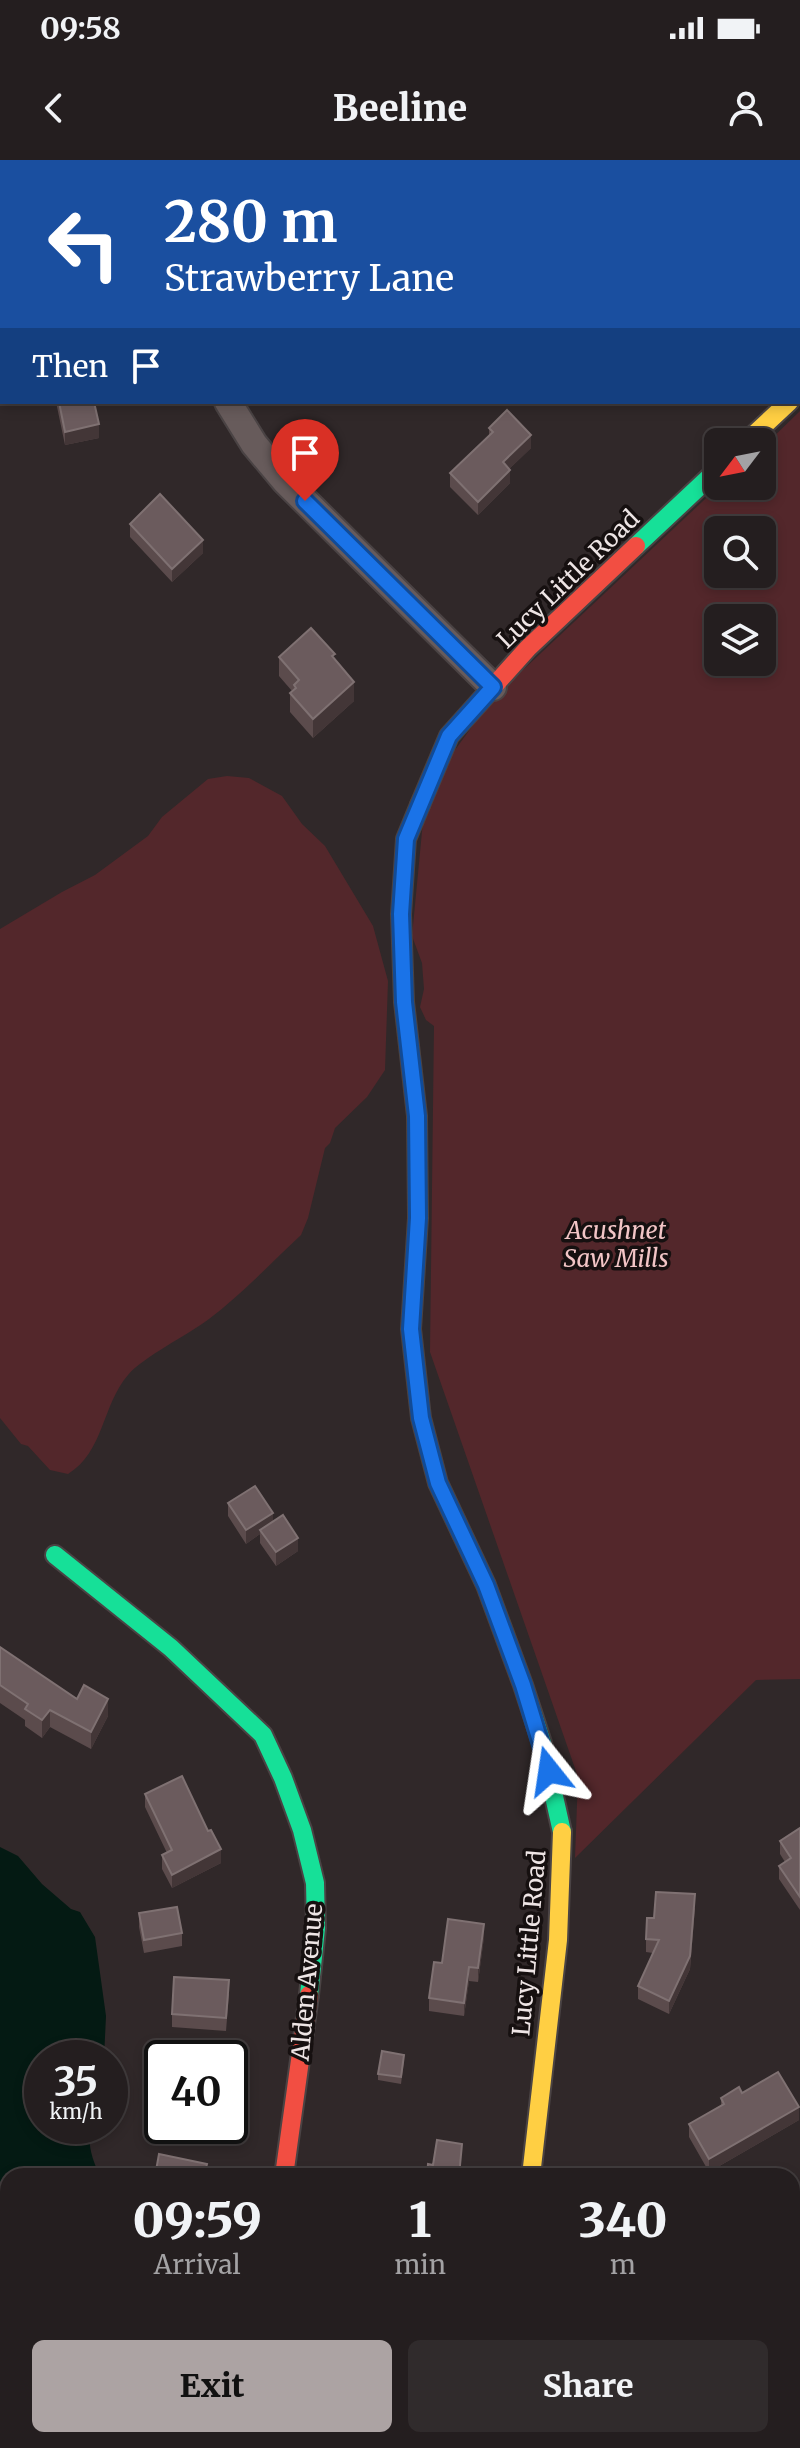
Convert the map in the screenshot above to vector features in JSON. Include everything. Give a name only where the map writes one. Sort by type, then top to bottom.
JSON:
[{"type":"street","points":[[229,404],[254,444],[285,481],[493,687]]},
{"type":"street","points":[[761,428],[787,404]]},
{"type":"street","name":"Lucy Little Road","points":[[532,2168],[558,1940],[562,1827],[542,1743],[523,1685],[486,1585],[438,1483],[421,1418],[411,1329],[418,1218],[417,1116],[404,1002],[401,914],[406,839],[449,736],[528,648],[704,482]]},
{"type":"street","name":"Alden Avenue","points":[[55,1555],[171,1648],[263,1735],[302,1830],[315,1883],[316,1928],[285,2168]]},
{"type":"green space","name":"Acushnet Saw Mills","points":[[800,411],[800,1679],[756,1680],[575,1858],[578,1777],[430,1352],[434,1026],[426,1020],[420,1007],[424,989],[422,963],[412,936],[426,790],[492,699],[704,500],[776,500],[776,434]]},
{"type":"green space","points":[[227,776],[249,778],[282,796],[302,824],[325,846],[373,926],[388,981],[385,1070],[367,1097],[335,1128],[325,1148],[301,1235],[221,1309],[128,1375],[119,1387],[96,1441],[80,1465],[68,1474],[50,1470],[28,1446],[21,1444],[0,1418],[0,929],[95,875],[148,836],[162,817],[208,779]]},
{"type":"shaded area","points":[[0,1847],[18,1856],[42,1884],[71,1909],[80,1912],[95,1937],[106,2016],[105,2040],[24,2040],[24,2144],[90,2144],[97,2168],[0,2168]]},
{"type":"building","points":[[59,404],[94,404],[99,424],[65,432]]},
{"type":"building","points":[[507,410],[531,435],[503,462],[510,470],[478,502],[450,473],[493,432],[489,428]]},
{"type":"building","points":[[160,494],[203,540],[172,569],[130,524]]},
{"type":"building","points":[[311,628],[335,654],[332,656],[354,682],[313,719],[290,693],[299,680],[279,657]]},
{"type":"building","points":[[255,1486],[273,1513],[246,1530],[228,1503]]},
{"type":"building","points":[[283,1515],[298,1538],[276,1552],[260,1530]]},
{"type":"building","points":[[0,1647],[77,1699],[84,1685],[108,1699],[91,1732],[50,1710],[42,1720],[25,1709],[28,1704],[0,1685]]},
{"type":"building","points":[[182,1776],[208,1831],[211,1830],[221,1849],[172,1875],[162,1855],[172,1850],[145,1794]]},
{"type":"building","points":[[800,1828],[800,1897],[779,1866],[791,1858],[780,1841]]},
{"type":"building","points":[[656,1892],[695,1894],[690,1956],[669,2001],[638,1986],[659,1940],[646,1939],[647,1918],[654,1918]]},
{"type":"building","points":[[177,1907],[182,1933],[144,1940],[139,1913]]},
{"type":"building","points":[[448,1919],[484,1924],[478,1968],[469,1967],[464,2003],[429,1998],[434,1962],[442,1963]]},
{"type":"building","points":[[174,1977],[229,1980],[226,2018],[172,2014]]},
{"type":"building","points":[[382,2051],[404,2055],[401,2077],[378,2074]]},
{"type":"building","points":[[778,2072],[799,2107],[709,2159],[689,2124],[724,2104],[721,2098],[739,2087],[742,2093]]},
{"type":"building","points":[[437,2140],[462,2144],[460,2168],[428,2168],[428,2164],[433,2165]]},
{"type":"building","points":[[159,2154],[207,2164],[206,2168],[156,2168]]},
{"type":"traffic: fast","points":[[636,546],[704,482]]},
{"type":"traffic: fast","points":[[420,805],[406,839],[401,914],[404,1002],[417,1116],[418,1218],[411,1329],[421,1418],[438,1483],[486,1585],[523,1685],[542,1743],[562,1832]]},
{"type":"traffic: fast","points":[[55,1555],[171,1648],[263,1735],[302,1830],[315,1883],[316,1928],[309,1995]]},
{"type":"traffic: slow","points":[[761,428],[787,404]]},
{"type":"traffic: slow","points":[[532,2168],[558,1940],[562,1832]]},
{"type":"traffic: jam","points":[[420,805],[449,736],[528,648],[636,546]]},
{"type":"traffic: jam","points":[[285,2168],[309,1995]]},
{"type":"route","points":[[305,501],[493,687],[449,736],[406,839],[401,914],[404,1002],[417,1116],[418,1218],[411,1329],[421,1418],[438,1483],[486,1585],[523,1685],[549,1771]]}]
